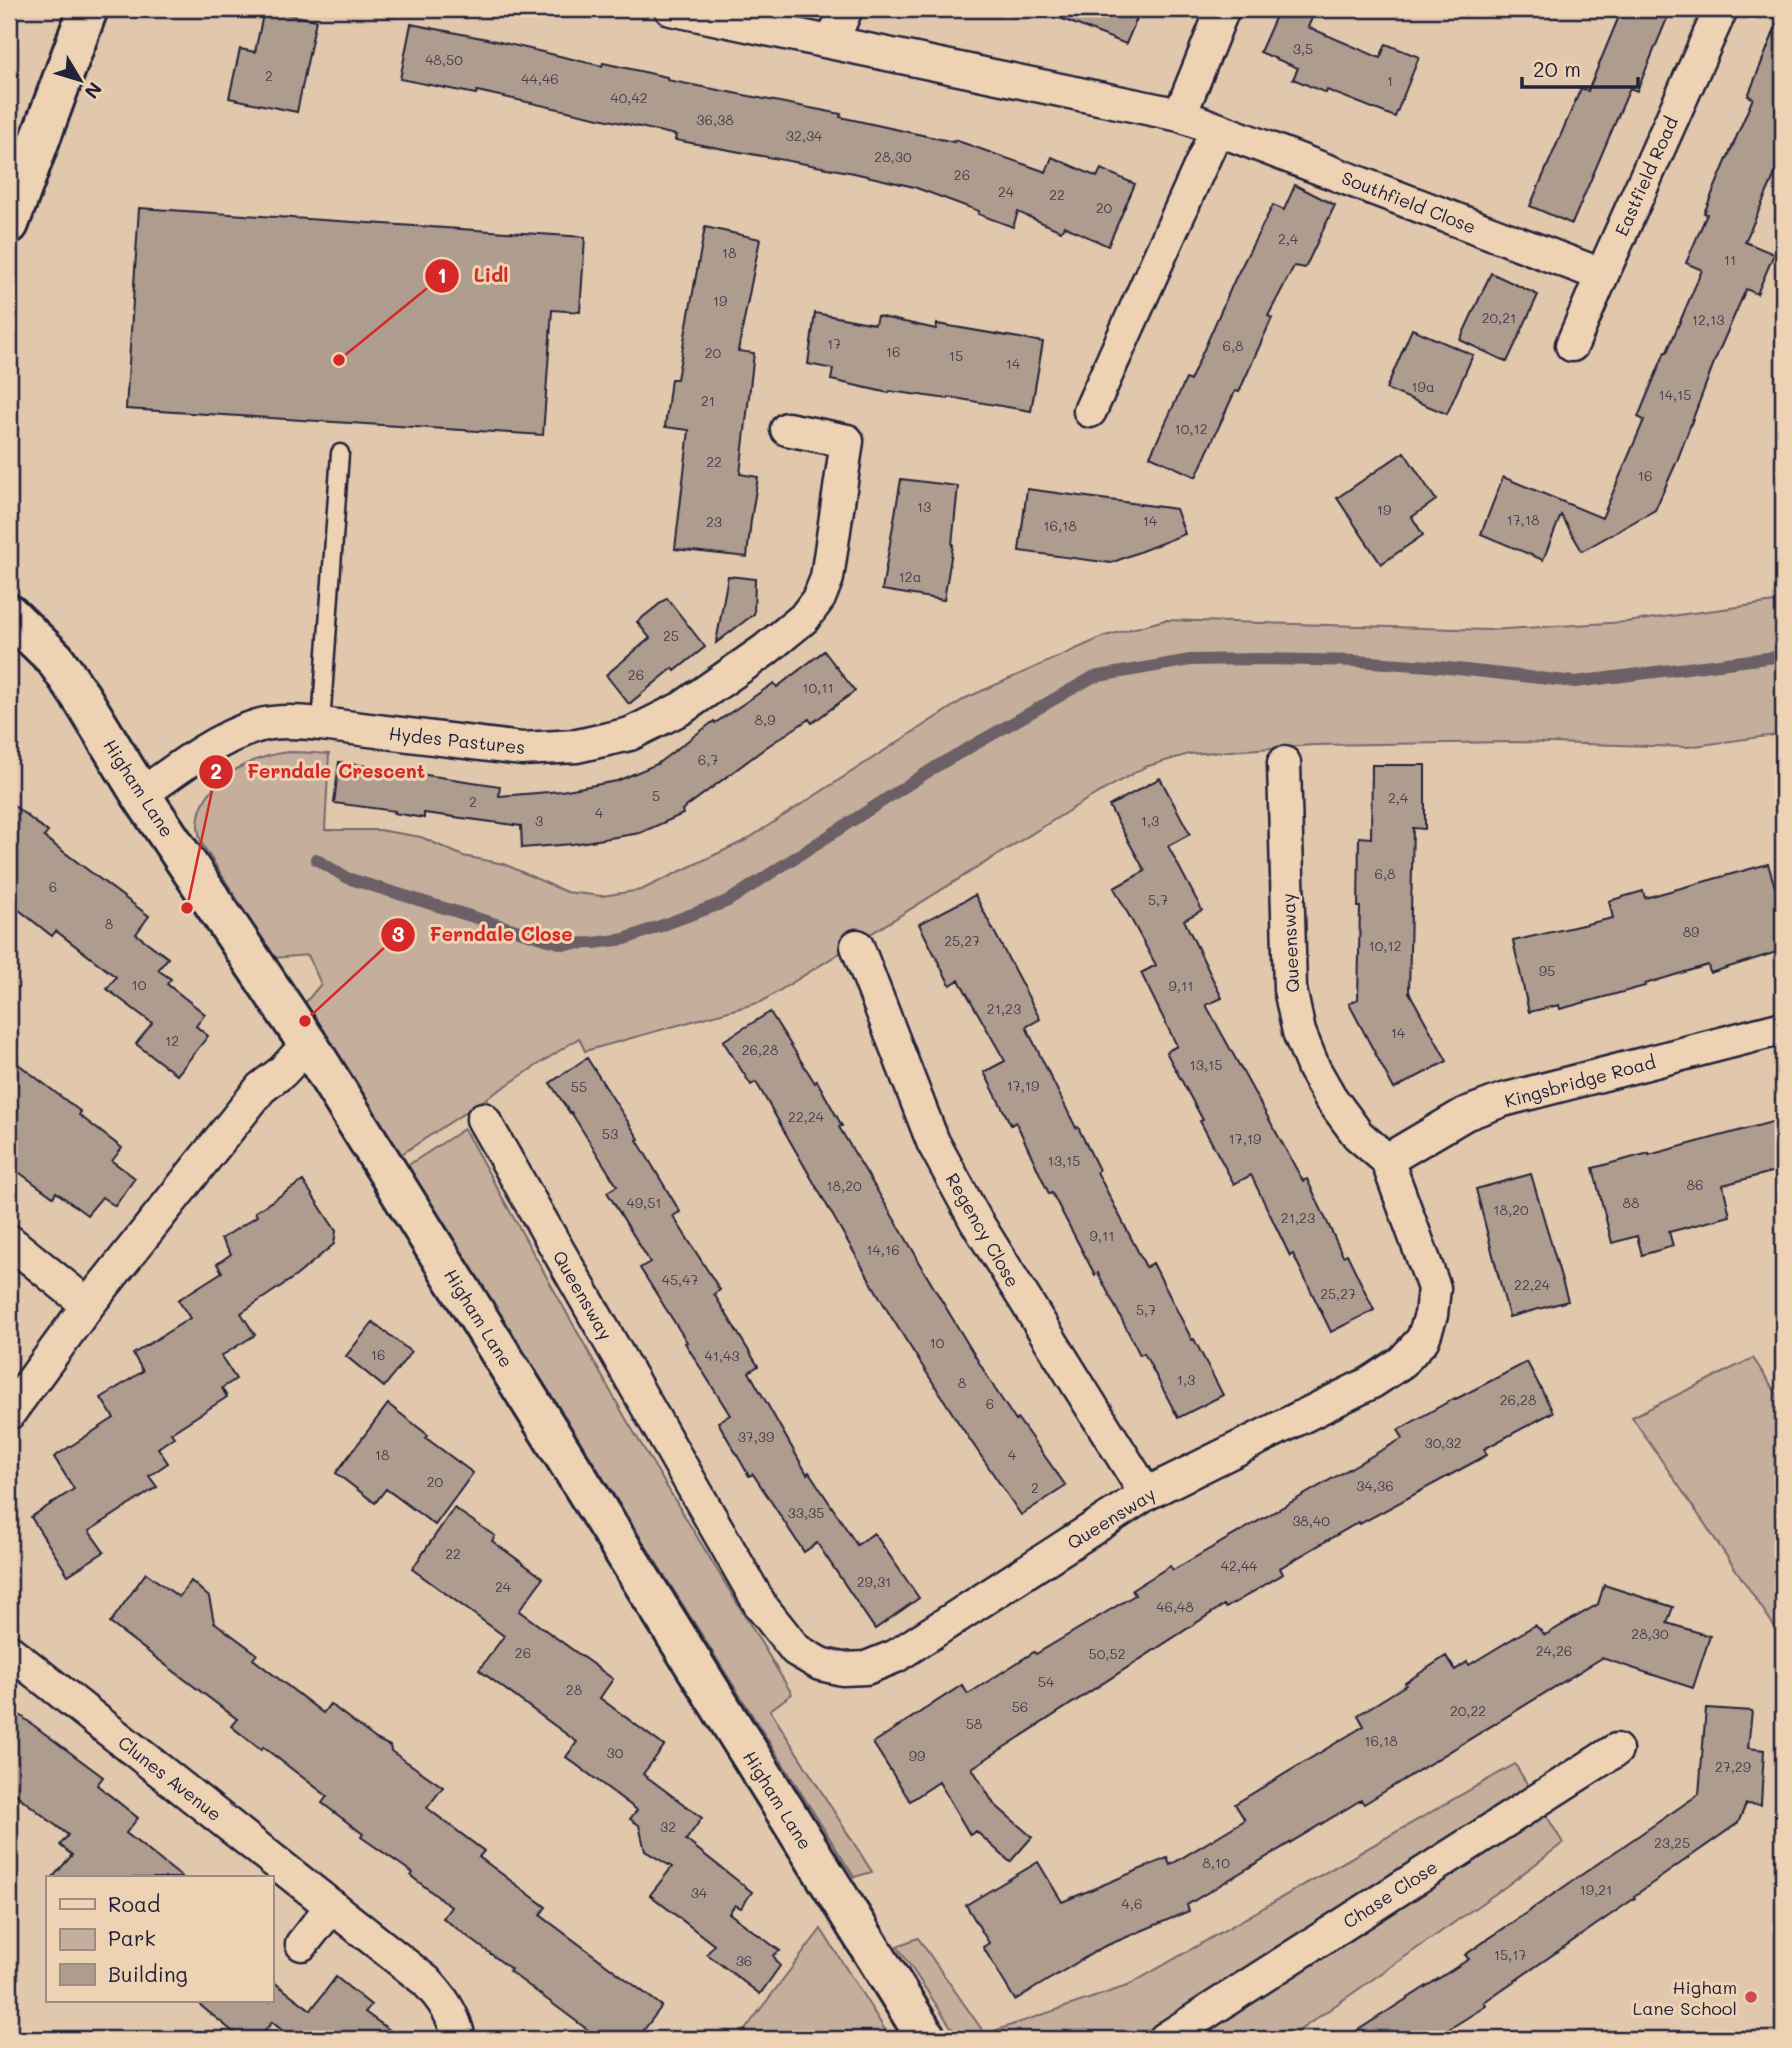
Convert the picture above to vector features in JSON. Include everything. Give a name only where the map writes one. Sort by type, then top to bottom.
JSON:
[{"type":"street","points":[[9,224],[88,9]]},
{"type":"street","name":"Southfield Close","points":[[671,9],[1180,115],[1602,275]]},
{"type":"street","points":[[832,42],[846,9]]},
{"type":"street","points":[[1180,115],[1223,9]]},
{"type":"street","name":"Eastfield Road","points":[[1573,345],[1721,9]]},
{"type":"street","points":[[1090,411],[1217,129]]},
{"type":"street","name":"Hydes Pastures","points":[[141,794],[223,741],[257,726],[292,721],[522,749],[577,746],[630,734],[682,708],[765,650],[804,618],[819,598],[827,578],[847,441],[788,429]]},
{"type":"street","name":"Higham Lane","points":[[9,614],[55,659],[141,794],[308,1044],[927,2039]]},
{"type":"street","name":"Queensway","points":[[483,1119],[761,1606],[796,1650],[820,1664],[842,1669],[866,1668],[896,1656],[1146,1494],[1372,1381],[1402,1362],[1423,1339],[1431,1315],[1434,1288],[1387,1160],[1358,1135],[1330,1097],[1314,1069],[1299,1032],[1290,989],[1284,763]]},
{"type":"street","name":"Regency Close","points":[[857,946],[933,1142],[976,1221],[1146,1494]]},
{"type":"street","name":"Kingsbridge Road","points":[[1387,1160],[1465,1114],[1503,1100],[1783,1028]]},
{"type":"street","points":[[9,1413],[88,1305],[261,1088],[282,1072],[308,1044]]},
{"type":"street","points":[[9,1241],[88,1305]]},
{"type":"street","name":"Clunes Avenue","points":[[9,1651],[426,1981],[443,1999],[456,2022],[459,2039]]},
{"type":"street","name":"Chase Close","points":[[1165,2039],[1616,1750]]},
{"type":"street","points":[[302,1944],[331,1906]]},
{"type":"lane","points":[[321,724],[340,453]]},
{"type":"green space","points":[[1783,601],[1783,734],[1687,747],[1514,742],[1314,745],[1189,754],[1145,767],[1086,800],[761,1002],[585,1051],[579,1038],[400,1155],[304,1004],[321,984],[308,955],[274,958],[201,842],[198,830],[201,810],[207,796],[230,773],[260,758],[275,754],[329,754],[325,830],[379,830],[421,837],[463,856],[504,864],[566,892],[602,896],[641,890],[746,840],[966,698],[1105,636],[1165,620],[1488,630],[1626,622]]},
{"type":"green space","points":[[464,1129],[626,1419],[792,1694],[770,1710],[872,1872],[854,1877],[407,1166]]},
{"type":"green space","points":[[1753,1358],[1783,1403],[1783,1639],[1632,1417]]},
{"type":"green space","points":[[1515,1764],[1563,1843],[1505,1887],[1287,2039],[959,2039],[897,1946],[918,1938],[985,2034],[1127,1986]]},
{"type":"green space","points":[[821,1929],[891,2039],[738,2039]]},
{"type":"building","points":[[1042,9],[1141,9],[1126,44]]},
{"type":"building","points":[[1279,9],[1316,9],[1308,27],[1380,58],[1386,44],[1419,57],[1395,117],[1293,79],[1298,68],[1260,52]]},
{"type":"building","points":[[1622,9],[1671,9],[1637,91],[1630,88],[1572,224],[1530,206],[1581,88],[1588,91]]},
{"type":"building","points":[[264,10],[316,20],[297,112],[229,98],[240,49],[255,52]]},
{"type":"building","points":[[1782,12],[1783,156],[1745,242],[1774,254],[1757,294],[1746,289],[1655,510],[1582,551],[1561,515],[1543,560],[1481,534],[1503,477],[1602,518],[1644,420],[1638,417],[1702,270],[1686,263],[1707,214],[1704,213],[1753,98],[1748,96]]},
{"type":"building","points":[[411,24],[602,66],[603,63],[667,77],[667,80],[841,114],[840,117],[954,142],[955,140],[1046,172],[1052,157],[1097,177],[1101,169],[1135,184],[1108,246],[1064,226],[1061,231],[1018,212],[1013,227],[914,187],[854,173],[675,140],[676,135],[477,91],[476,94],[400,79]]},
{"type":"building","points":[[1295,185],[1335,205],[1305,268],[1294,266],[1268,316],[1272,318],[1239,392],[1235,391],[1196,477],[1150,456],[1186,379],[1190,381],[1235,279],[1273,205],[1284,210]]},
{"type":"building","points":[[139,208],[585,237],[580,312],[552,310],[543,435],[126,409]]},
{"type":"building","points":[[705,227],[760,239],[738,351],[754,353],[740,474],[758,477],[747,557],[675,549],[689,430],[665,427],[671,379],[677,379]]},
{"type":"building","points":[[1491,273],[1538,295],[1507,362],[1460,340]]},
{"type":"building","points":[[815,313],[875,324],[877,316],[936,329],[937,324],[1043,342],[1031,411],[949,397],[889,393],[831,380],[833,369],[808,364]]},
{"type":"building","points":[[1412,329],[1473,355],[1447,414],[1386,389]]},
{"type":"building","points":[[1404,452],[1436,500],[1412,517],[1423,535],[1381,564],[1337,498]]},
{"type":"building","points":[[901,479],[958,486],[953,545],[944,600],[882,590]]},
{"type":"building","points":[[1027,489],[1176,509],[1185,534],[1111,563],[1019,551]]},
{"type":"building","points":[[728,576],[755,579],[754,614],[716,643]]},
{"type":"building","points":[[667,598],[705,647],[675,671],[673,668],[629,704],[606,675],[650,638],[637,622]]},
{"type":"building","points":[[824,651],[855,691],[812,723],[809,719],[768,746],[682,810],[683,814],[640,833],[573,844],[522,848],[521,826],[424,813],[424,818],[394,813],[395,811],[334,803],[339,762],[500,786],[499,796],[561,791],[617,781],[657,764],[714,721],[715,723],[774,683],[777,687]]},
{"type":"building","points":[[1372,765],[1425,765],[1425,829],[1413,828],[1409,992],[1447,1061],[1394,1089],[1349,1004],[1358,999],[1359,837],[1371,838]]},
{"type":"building","points":[[1160,778],[1190,834],[1168,846],[1202,910],[1184,920],[1222,998],[1206,1005],[1303,1181],[1307,1179],[1343,1256],[1347,1254],[1374,1310],[1331,1332],[1251,1175],[1234,1184],[1166,1052],[1177,1046],[1141,973],[1156,965],[1114,888],[1145,871],[1109,806]]},
{"type":"building","points":[[9,802],[48,832],[44,837],[149,916],[136,934],[168,958],[158,970],[171,979],[167,984],[205,1014],[196,1026],[208,1036],[177,1075],[136,1044],[152,1023],[107,989],[116,977],[56,931],[52,936],[9,902]]},
{"type":"building","points":[[1768,864],[1775,887],[1783,884],[1783,950],[1710,973],[1708,965],[1645,986],[1560,1009],[1559,1005],[1529,1012],[1513,941],[1613,918],[1609,901],[1643,891],[1645,898]]},
{"type":"building","points":[[975,895],[1040,1019],[1026,1027],[1076,1128],[1078,1127],[1099,1170],[1097,1172],[1146,1267],[1153,1263],[1223,1395],[1178,1418],[1144,1353],[1140,1355],[1098,1273],[1095,1275],[1052,1193],[1049,1194],[1016,1122],[1011,1125],[984,1072],[1005,1061],[959,980],[950,985],[919,924]]},
{"type":"building","points":[[770,1012],[815,1083],[817,1081],[842,1126],[839,1127],[995,1389],[1066,1486],[1021,1515],[890,1315],[756,1082],[751,1085],[723,1041]]},
{"type":"building","points":[[9,1057],[81,1112],[79,1115],[122,1148],[112,1161],[135,1178],[115,1206],[102,1197],[87,1215],[56,1192],[53,1197],[9,1165]]},
{"type":"building","points":[[587,1058],[639,1139],[637,1140],[680,1212],[673,1216],[720,1290],[714,1294],[758,1366],[749,1372],[807,1474],[809,1472],[857,1545],[874,1533],[919,1598],[875,1629],[817,1543],[804,1552],[753,1474],[749,1476],[718,1422],[730,1415],[640,1268],[650,1262],[607,1192],[617,1186],[550,1083]]},
{"type":"building","points":[[1783,1119],[1783,1169],[1723,1185],[1730,1216],[1669,1232],[1673,1246],[1642,1255],[1637,1236],[1612,1243],[1593,1168]]},
{"type":"building","points":[[1531,1174],[1568,1301],[1509,1317],[1476,1189]]},
{"type":"building","points":[[303,1181],[336,1231],[334,1244],[296,1276],[241,1313],[255,1335],[221,1356],[236,1379],[222,1388],[227,1397],[171,1433],[174,1437],[158,1448],[168,1463],[149,1476],[157,1487],[89,1531],[104,1552],[68,1575],[31,1517],[74,1489],[54,1457],[114,1418],[101,1398],[143,1371],[133,1354],[190,1318],[178,1300],[222,1272],[217,1264],[231,1254],[221,1239],[257,1216],[255,1212]]},
{"type":"building","points":[[373,1322],[411,1352],[384,1387],[346,1356]]},
{"type":"building","points":[[1527,1362],[1553,1412],[1484,1449],[1487,1455],[1360,1524],[1359,1522],[1280,1568],[1283,1574],[1226,1608],[1224,1605],[972,1768],[994,1804],[1032,1837],[1010,1862],[976,1831],[970,1835],[939,1782],[910,1801],[873,1743],[962,1685],[968,1694],[1034,1652],[1036,1654],[1135,1595],[1132,1590],[1170,1566],[1173,1570],[1403,1438],[1398,1430]]},
{"type":"building","points":[[388,1404],[428,1435],[426,1438],[473,1473],[435,1525],[386,1489],[375,1503],[336,1473]]},
{"type":"building","points":[[454,1508],[495,1536],[492,1541],[543,1578],[519,1611],[613,1679],[600,1698],[664,1746],[643,1774],[702,1818],[686,1840],[752,1892],[741,1908],[735,1905],[729,1913],[780,1951],[773,1955],[780,1966],[760,1994],[707,1954],[714,1945],[650,1895],[672,1867],[645,1851],[639,1825],[630,1819],[637,1810],[566,1757],[577,1742],[479,1670],[504,1636],[412,1569]]},
{"type":"building","points":[[146,1573],[179,1597],[191,1581],[209,1597],[214,1622],[257,1654],[253,1659],[323,1713],[330,1704],[443,1787],[427,1808],[484,1851],[479,1857],[546,1907],[540,1915],[662,2006],[637,2039],[600,2039],[509,1971],[511,1969],[443,1918],[451,1907],[411,1876],[413,1873],[361,1837],[363,1834],[322,1803],[327,1796],[263,1747],[261,1750],[231,1726],[237,1719],[110,1623]]},
{"type":"building","points":[[1604,1585],[1673,1607],[1667,1623],[1710,1636],[1693,1688],[1602,1658],[1364,1804],[1361,1800],[1187,1905],[1189,1911],[1103,1947],[1015,2000],[983,1947],[989,1943],[966,1905],[1038,1862],[1062,1902],[1167,1858],[1170,1865],[1245,1820],[1235,1804],[1364,1726],[1358,1715],[1446,1656],[1455,1670],[1467,1662],[1469,1665],[1535,1625],[1545,1635],[1598,1604]]},
{"type":"building","points":[[9,1707],[103,1777],[97,1785],[138,1818],[126,1833],[180,1876],[54,1876],[72,1855],[60,1845],[68,1835],[9,1789]]},
{"type":"building","points":[[1706,1708],[1752,1711],[1748,1748],[1764,1750],[1761,1805],[1746,1804],[1738,1823],[1484,2002],[1486,2006],[1433,2039],[1344,2039],[1469,1959],[1465,1955],[1699,1794]]},
{"type":"building","points":[[336,1977],[371,2005],[365,2012],[402,2039],[288,2039],[290,2037],[272,2022],[258,2039],[242,2039],[196,2002],[273,2002],[273,1982],[311,2010]]},
{"type":"waterway","points":[[316,859],[347,878],[563,944],[625,939],[728,901],[937,766],[1093,677],[1190,660],[1260,659],[1430,666],[1575,682],[1783,656]]},
{"type":"place","name":"Lidl","points":[[339,360]]},
{"type":"place","name":"Ferndale Crescent","points":[[187,908]]},
{"type":"place","name":"Ferndale Close","points":[[305,1021]]},
{"type":"place","name":"Higham Lane School","points":[[1751,1997]]}]
